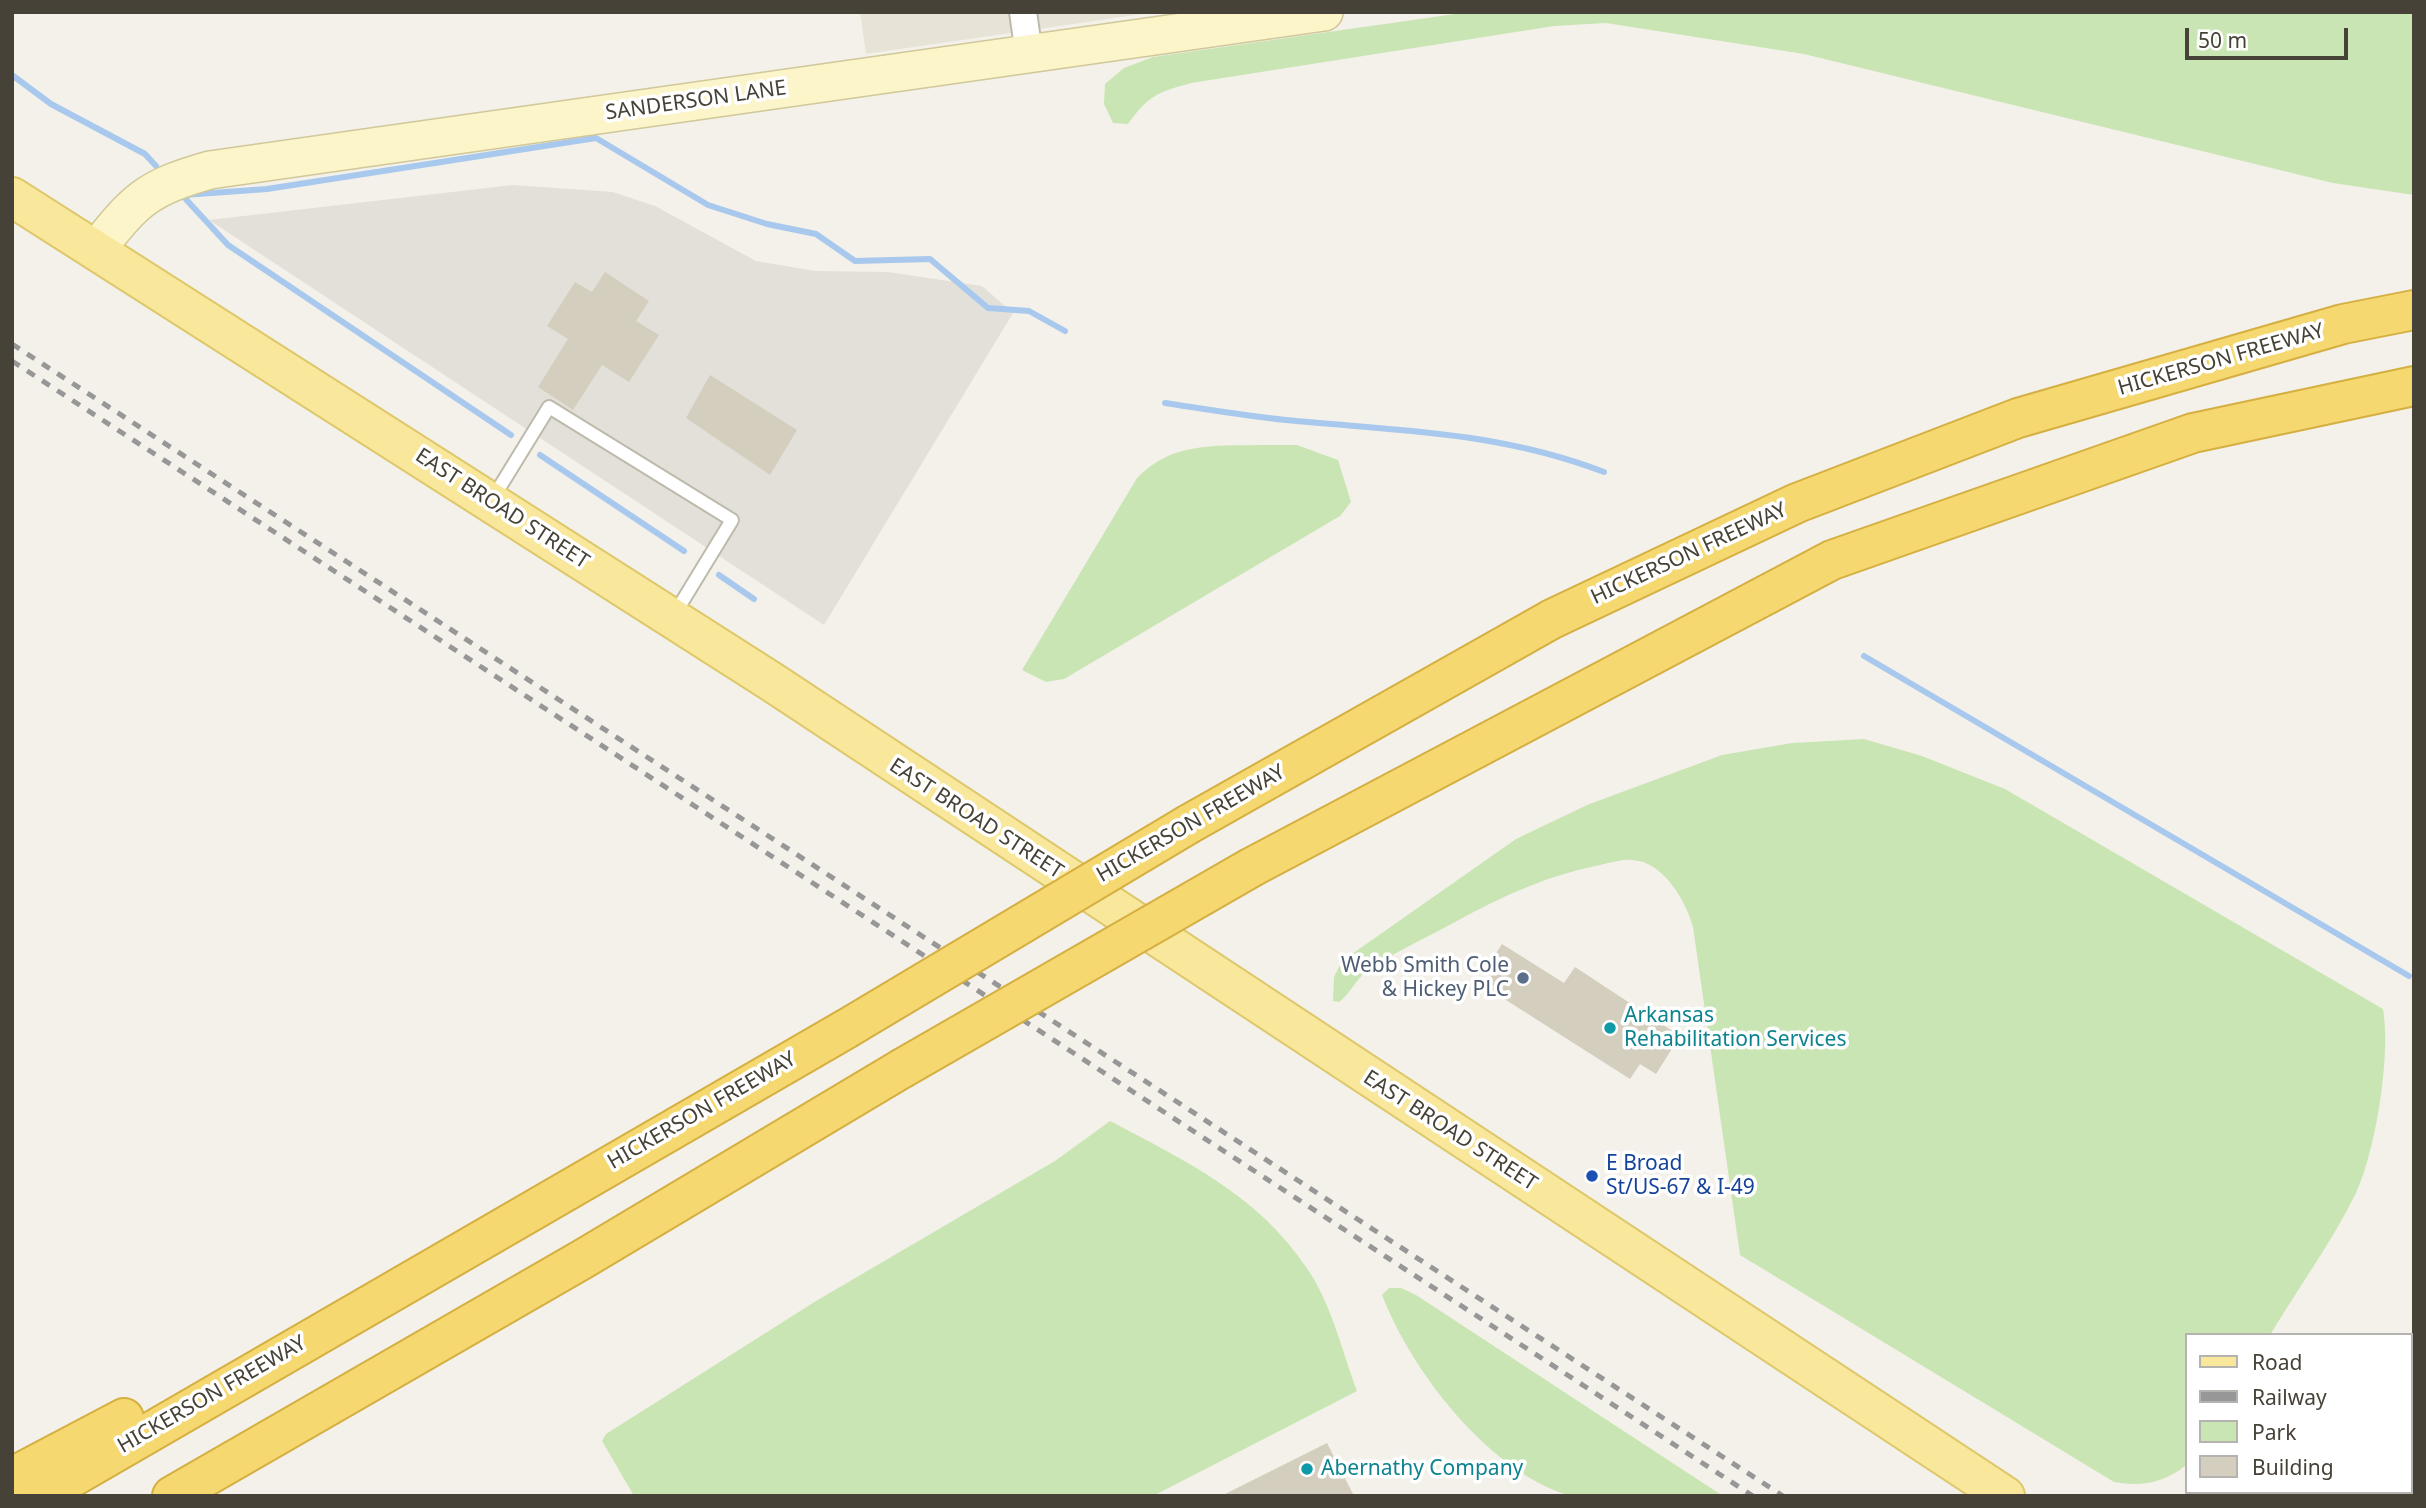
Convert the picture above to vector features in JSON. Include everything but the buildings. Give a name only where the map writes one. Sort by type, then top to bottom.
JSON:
[{"type":"highway","name":"HICKERSON FREEWAY","points":[[40,1496],[534,1207],[846,1029],[1189,824],[1552,619],[1797,503],[2018,418],[2343,324],[2414,310]]},
{"type":"highway","points":[[172,1496],[1252,867],[1832,560],[2193,433],[2414,386]]},
{"type":"highway","points":[[12,1477],[534,1207]]},
{"type":"main road","name":"EAST BROAD STREET","points":[[12,197],[672,618],[2005,1496]]},
{"type":"street","points":[[1023,12],[1029,54]]},
{"type":"street","name":"SANDERSON LANE","points":[[96,250],[129,208],[166,182],[210,170],[1324,12]]},
{"type":"lane","points":[[491,502],[549,407],[732,520],[672,618]]},
{"type":"shaded area","points":[[860,12],[1156,12],[866,54]]},
{"type":"shaded area","points":[[513,185],[613,192],[655,206],[756,261],[815,271],[888,272],[982,286],[1013,313],[824,625],[209,220]]},
{"type":"green space","points":[[1469,12],[2414,12],[2414,195],[2333,183],[1804,54],[1606,23],[1554,26],[1191,83],[1155,96],[1128,124],[1113,123],[1104,104],[1105,84],[1124,68],[1153,57]]},
{"type":"green space","points":[[1297,445],[1338,460],[1351,502],[1340,516],[1064,679],[1046,682],[1022,670],[1137,478],[1150,466],[1179,452],[1210,446]]},
{"type":"green space","points":[[1864,739],[1922,756],[2005,789],[2383,1009],[2385,1051],[2380,1102],[2370,1153],[2356,1193],[2326,1247],[2271,1333],[2184,1333],[2184,1466],[2170,1476],[2143,1484],[2114,1482],[1740,1255],[1693,927],[1672,884],[1654,867],[1632,860],[1620,861],[1557,876],[1518,891],[1385,960],[1367,971],[1339,1002],[1333,1001],[1334,977],[1342,961],[1516,839],[1587,805],[1722,755],[1792,743]]},
{"type":"green space","points":[[1110,1121],[1192,1165],[1266,1219],[1287,1242],[1315,1281],[1335,1327],[1357,1391],[1153,1496],[634,1496],[602,1441],[606,1434],[816,1301],[1055,1161]]},
{"type":"green space","points":[[1389,1288],[1401,1288],[1416,1295],[1723,1496],[1577,1497],[1537,1482],[1481,1441],[1433,1385],[1395,1325],[1382,1295]]},
{"type":"waterway","points":[[12,75],[51,104],[145,154],[156,166]]},
{"type":"waterway","points":[[184,195],[267,189],[596,138],[708,205],[767,224],[816,234],[855,261],[930,259],[988,308],[1029,311],[1065,331]]},
{"type":"waterway","points":[[182,195],[228,245],[511,435]]},
{"type":"waterway","points":[[1165,403],[1271,418],[1486,440],[1564,458],[1604,472]]},
{"type":"waterway","points":[[540,455],[684,551]]},
{"type":"waterway","points":[[719,575],[754,599]]},
{"type":"waterway","points":[[1864,656],[2409,976]]},
{"type":"railway","points":[[12,344],[1783,1496]]},
{"type":"railway","points":[[12,361],[1753,1496]]},
{"type":"place","name":"Webb Smith Cole & Hickey PLC","points":[[1523,978]]},
{"type":"place","name":"Arkansas Rehabilitation Services","points":[[1610,1028]]},
{"type":"place","name":"E Broad St/US-67 & I-49","points":[[1592,1176]]},
{"type":"place","name":"Abernathy Company","points":[[1307,1469]]}]
